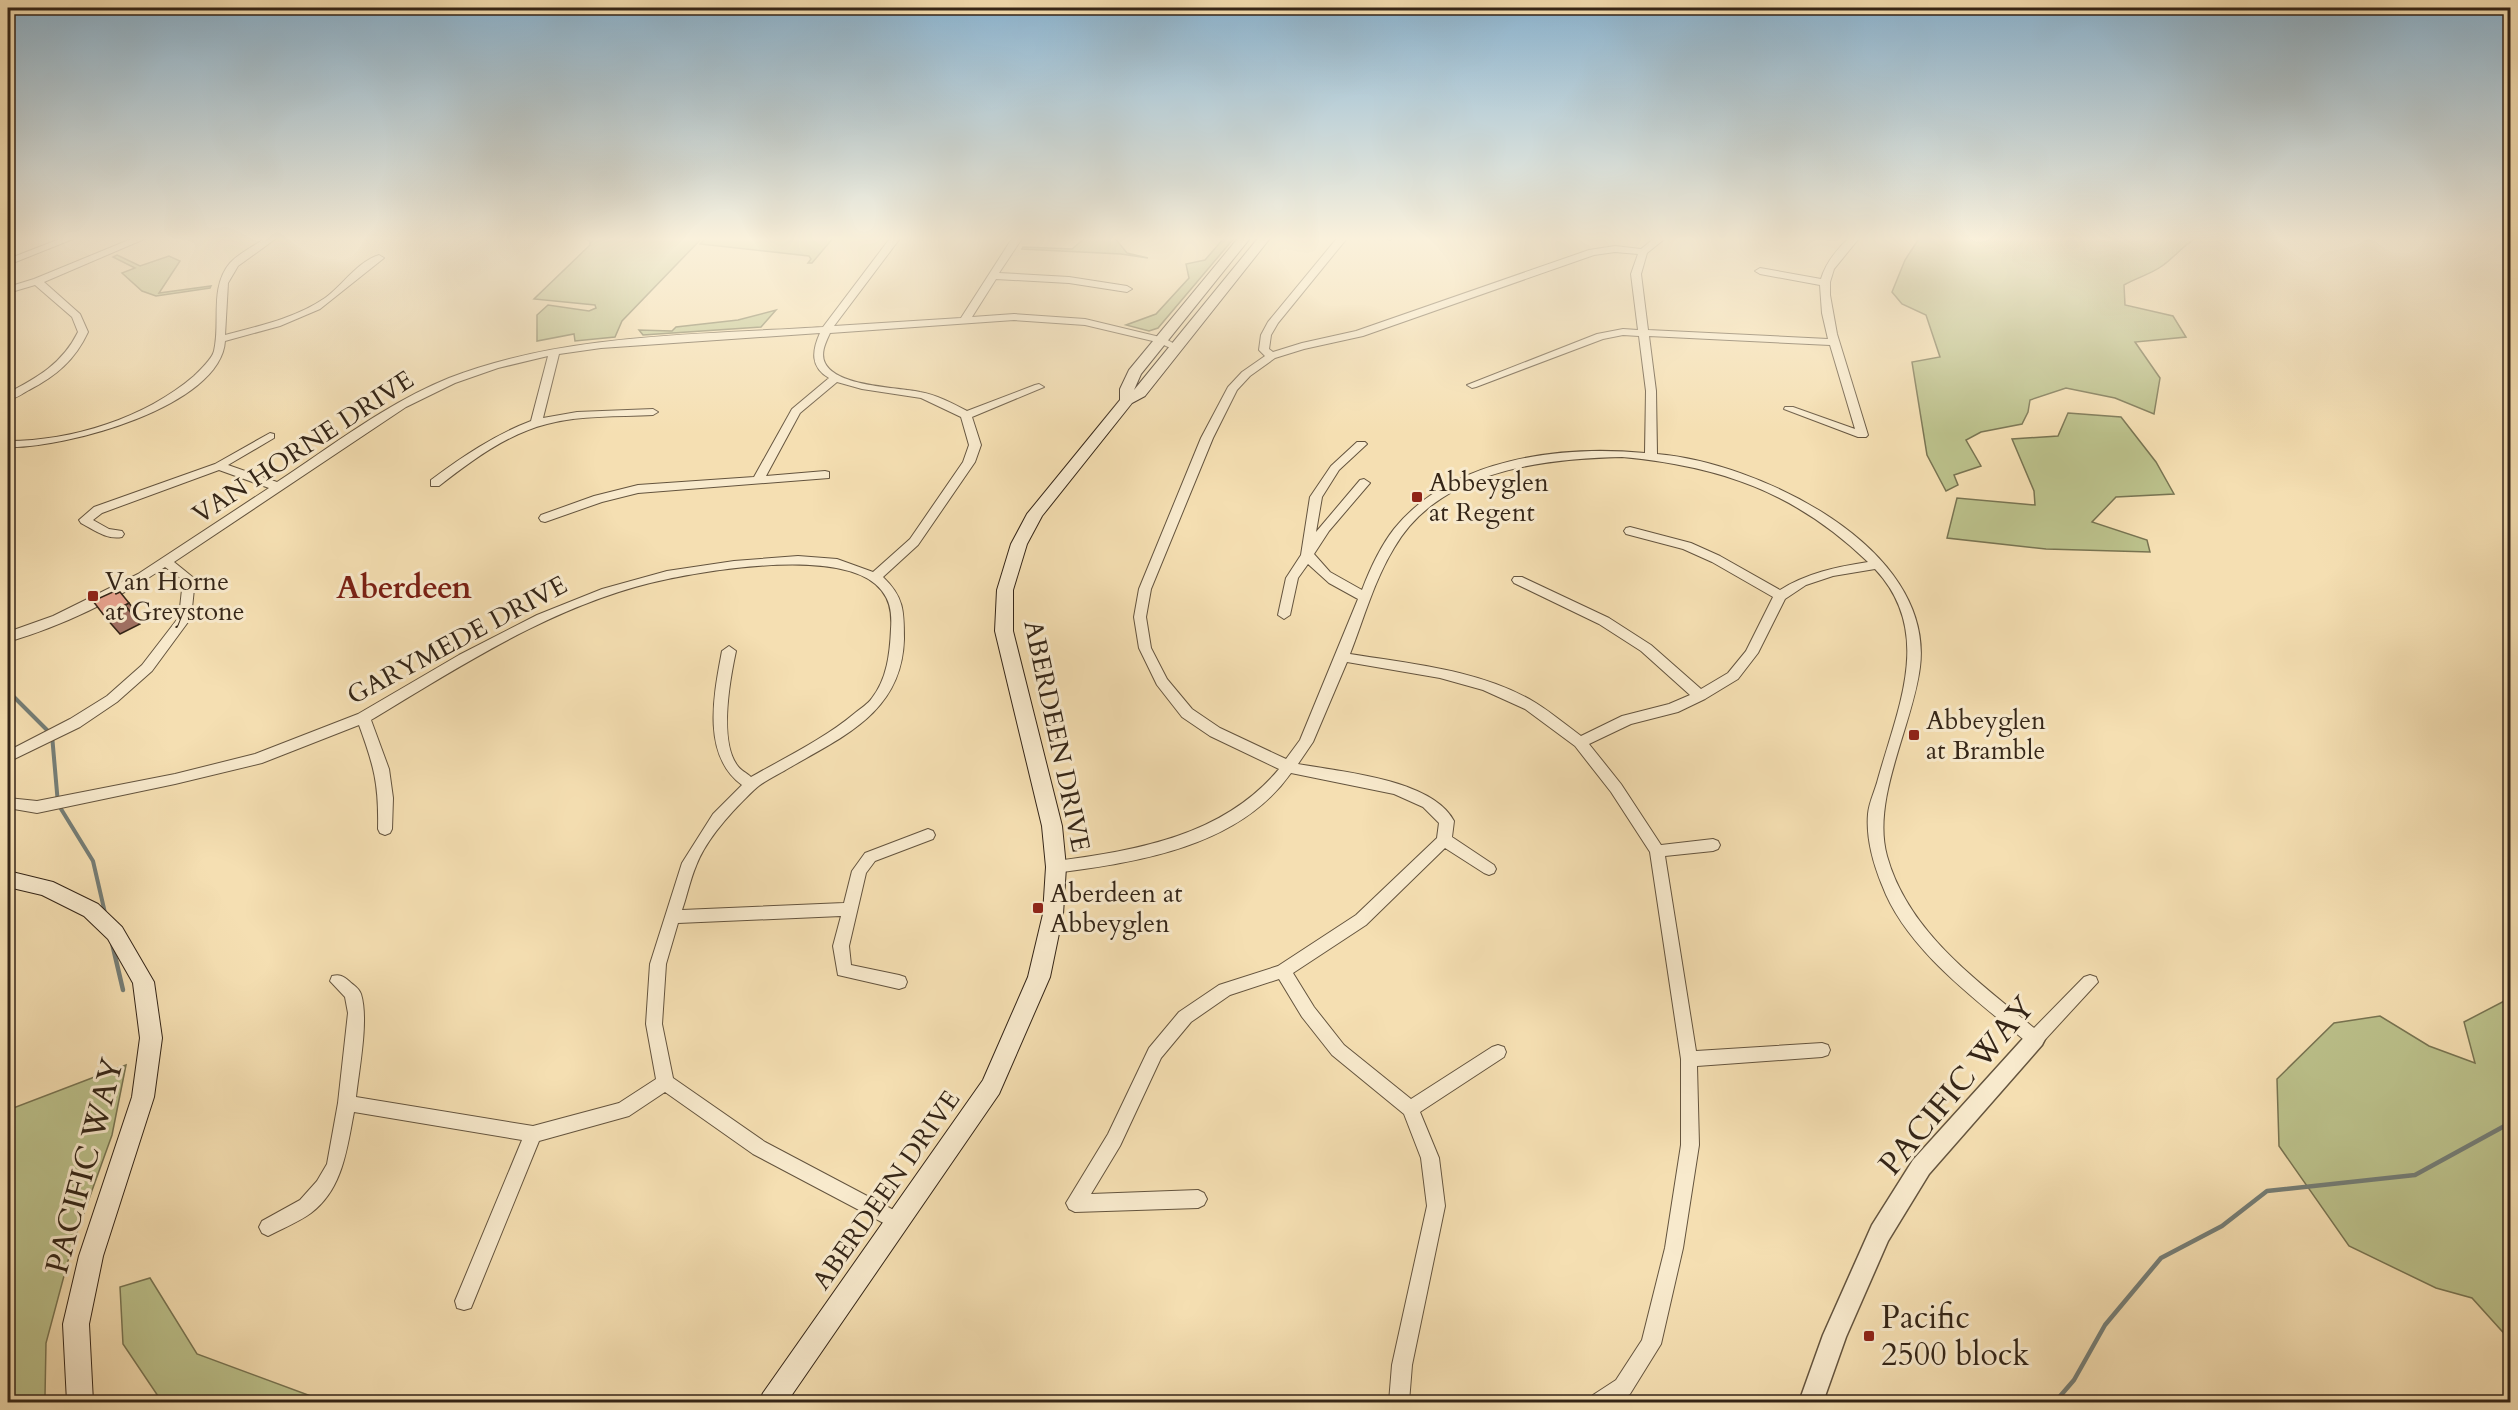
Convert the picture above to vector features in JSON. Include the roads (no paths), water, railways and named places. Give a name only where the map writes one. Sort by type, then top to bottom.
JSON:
[{"type":"main road","name":"ABERDEEN DRIVE","points":[[1127,400],[1127,389],[1134,373],[1191,303]]},
{"type":"main road","name":"ABERDEEN DRIVE","points":[[772,1402],[992,1087],[1039,977],[1053,914],[1056,867],[1052,826],[1004,631],[1005,591],[1010,568],[1018,544],[1035,514],[1127,400],[1140,393],[1211,303]]},
{"type":"main road","name":"PACIFIC WAY","points":[[8,879],[46,888],[91,910],[115,933],[144,981],[151,1038],[144,1097],[91,1256],[76,1324],[80,1402]]},
{"type":"street","points":[[8,397],[62,365],[75,352],[83,332],[75,316],[61,303]]},
{"type":"street","points":[[8,444],[33,444],[94,431],[144,413],[179,394],[202,374],[219,354],[222,339],[223,303]]},
{"type":"street","points":[[222,339],[302,313],[322,303]]},
{"type":"street","points":[[846,303],[818,343],[817,354],[821,365],[834,379],[865,388],[916,394],[941,401],[966,415],[975,445],[969,462],[914,542],[875,577],[888,589],[898,611],[897,646],[891,676],[877,702],[845,729],[751,784],[718,818],[689,863],[658,964],[654,1024],[665,1082],[759,1148],[899,1222]]},
{"type":"street","points":[[966,318],[976,303]]},
{"type":"street","points":[[1271,356],[1264,350],[1266,335],[1289,303]]},
{"type":"street","points":[[1198,1199],[1075,1203],[1114,1140],[1155,1053],[1185,1017],[1225,990],[1283,971],[1361,920],[1444,840],[1446,821],[1428,803],[1397,789],[1291,768],[1215,732],[1187,713],[1162,682],[1145,648],[1140,616],[1145,589],[1207,438],[1232,389],[1246,374],[1271,356],[1302,346],[1359,334],[1448,303]]},
{"type":"street","points":[[1639,303],[1651,391],[1651,456]]},
{"type":"street","points":[[1789,409],[1862,435],[1827,303]]},
{"type":"street","name":"VAN HORNE DRIVE","points":[[8,638],[58,619],[102,598],[166,562],[402,405],[451,381],[484,369],[554,351],[966,318],[1054,318],[1085,322],[1160,340],[1175,347]]},
{"type":"street","points":[[1472,385],[1601,336],[1643,332],[1836,342]]},
{"type":"street","points":[[536,423],[554,351]]},
{"type":"street","points":[[759,478],[796,411],[834,379]]},
{"type":"street","points":[[966,415],[1040,387]]},
{"type":"street","points":[[435,483],[472,454],[536,423],[567,418],[653,412]]},
{"type":"street","points":[[118,534],[106,532],[85,520],[87,516],[219,465],[270,436]]},
{"type":"street","points":[[1361,444],[1335,468],[1316,497],[1307,554],[1317,567],[1342,587],[1366,597]]},
{"type":"street","points":[[1056,867],[1126,858],[1182,843],[1229,821],[1271,790],[1291,768],[1306,742],[1385,551],[1406,522],[1430,502],[1466,480],[1508,465],[1571,454],[1615,452],[1651,456],[1721,471],[1784,494],[1816,512],[1840,529],[1878,564],[1904,600],[1916,638],[1915,672],[1875,814],[1878,856],[1896,904],[1933,951],[2036,1039]]},
{"type":"street","points":[[219,465],[279,487]]},
{"type":"street","points":[[544,519],[598,499],[638,489],[759,478],[825,475]]},
{"type":"street","points":[[1284,615],[1292,578],[1307,554],[1364,483]]},
{"type":"street","points":[[1630,531],[1687,546],[1716,559],[1780,596]]},
{"type":"street","name":"GARYMEDE DRIVE","points":[[8,803],[37,807],[175,779],[257,759],[363,718],[464,658],[541,618],[606,592],[667,575],[734,565],[798,560],[837,563],[875,577]]},
{"type":"street","points":[[8,758],[75,723],[112,699],[147,668],[185,618],[189,579],[166,562]]},
{"type":"street","points":[[1581,742],[1627,720],[1673,708],[1701,696],[1733,676],[1751,653],[1780,596],[1802,582],[1831,572],[1878,564]]},
{"type":"street","points":[[1518,580],[1612,626],[1646,648],[1701,696]]},
{"type":"street","points":[[729,651],[721,733],[723,750],[732,768],[751,784]]},
{"type":"street","points":[[1343,657],[1440,673],[1488,687],[1530,706],[1581,742],[1616,788],[1657,851],[1689,1059],[1690,1145],[1674,1248],[1651,1344],[1623,1387],[1600,1402]]},
{"type":"street","points":[[363,718],[382,770],[386,798],[385,829]]},
{"type":"street","points":[[899,982],[844,970],[841,946],[859,871],[870,857],[928,835]]},
{"type":"street","points":[[1444,840],[1489,869]]},
{"type":"street","points":[[1657,851],[1713,845]]},
{"type":"street","points":[[672,917],[849,909]]},
{"type":"street","points":[[1283,971],[1308,1012],[1338,1050],[1410,1109],[1430,1158],[1436,1206],[1402,1365],[1399,1402]]},
{"type":"street","points":[[268,1227],[306,1206],[323,1187],[335,1166],[347,1103],[356,1013],[353,994],[338,981]]},
{"type":"street","name":"PACIFIC WAY","points":[[1811,1402],[1835,1335],[1880,1233],[1921,1167],[2090,982]]},
{"type":"street","points":[[1689,1059],[1822,1050]]},
{"type":"street","points":[[1410,1109],[1498,1052]]},
{"type":"street","points":[[347,1103],[533,1134],[623,1110],[665,1082]]},
{"type":"street","points":[[464,1301],[533,1134]]},
{"type":"waterway","points":[[8,660],[11,694],[52,735],[58,804],[93,861],[105,913]]},
{"type":"waterway","points":[[112,943],[123,990]]},
{"type":"waterway","points":[[2055,1402],[2074,1380],[2105,1325],[2161,1258],[2222,1226],[2267,1191],[2415,1175],[2510,1123]]},
{"type":"place","name":"Abbeyglen at Regent","points":[[1417,497]]},
{"type":"place","name":"Van Horne at Greystone","points":[[93,596]]},
{"type":"place","name":"Abbeyglen at Bramble","points":[[1914,735]]},
{"type":"place","name":"Aberdeen at Abbeyglen","points":[[1038,908]]},
{"type":"place","name":"Pacific 2500 block","points":[[1869,1336]]},
{"type":"district","name":"Aberdeen","points":[[404,588]]}]
